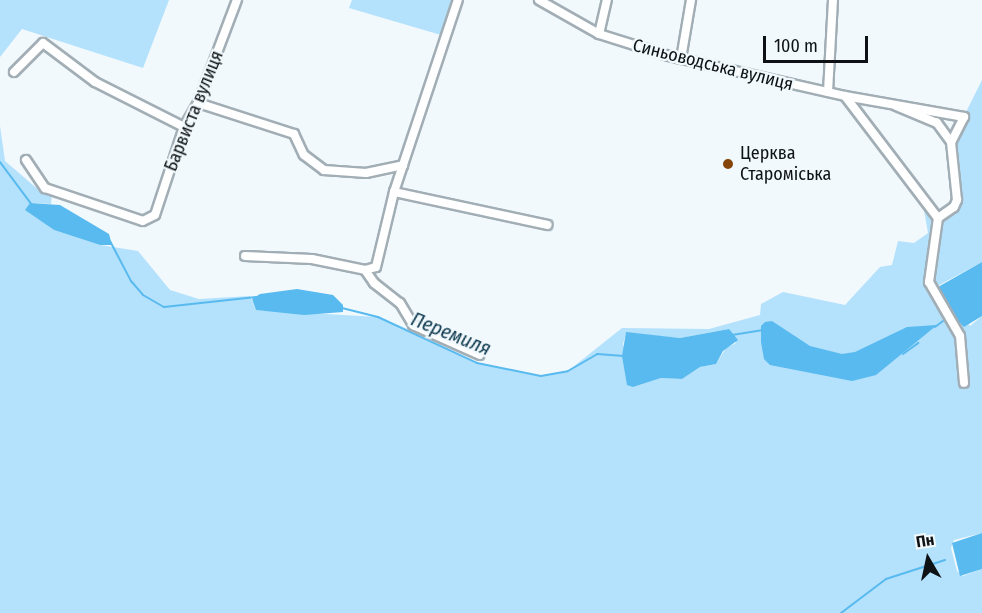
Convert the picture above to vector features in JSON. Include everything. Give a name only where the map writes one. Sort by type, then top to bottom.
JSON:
[{"type":"street","name":"Барвиста вулиця","points":[[26,160],[45,188],[143,221],[155,215],[184,127],[198,103],[237,0]]},
{"type":"street","points":[[245,256],[312,259],[365,270],[376,267],[394,192],[458,0]]},
{"type":"street","name":"Синьоводська вулиця","points":[[538,0],[599,34],[681,59],[845,96],[964,117],[951,142],[937,123],[896,106]]},
{"type":"street","points":[[599,34],[606,0]]},
{"type":"street","points":[[681,59],[691,0]]},
{"type":"street","points":[[828,92],[833,0]]},
{"type":"street","points":[[14,72],[43,42],[95,82],[184,127]]},
{"type":"street","points":[[845,96],[938,218]]},
{"type":"street","points":[[198,103],[294,134],[304,155],[324,170],[357,174],[403,165]]},
{"type":"street","points":[[951,142],[957,203],[938,218],[929,282],[960,336],[964,383]]},
{"type":"street","points":[[394,192],[548,225]]},
{"type":"street","points":[[365,270],[374,283],[400,303],[413,325],[480,355]]},
{"type":"shaded area","points":[[0,0],[169,0],[143,68],[22,29],[0,57]]},
{"type":"shaded area","points":[[352,0],[453,0],[441,35],[349,8]]},
{"type":"shaded area","points":[[982,80],[982,262],[930,290],[938,287],[937,291],[970,326],[982,316],[982,533],[954,540],[951,548],[957,571],[963,576],[982,569],[982,613],[0,613],[0,126],[5,161],[41,192],[52,195],[51,204],[30,203],[26,210],[54,230],[100,245],[138,251],[170,290],[199,299],[250,296],[256,310],[378,317],[477,363],[541,376],[568,371],[622,328],[709,329],[760,315],[761,304],[783,292],[845,305],[880,267],[892,265],[898,241],[914,243],[928,233],[924,210],[928,206],[938,218],[954,207],[951,142]],"holes":[[[729,329],[736,343],[726,348],[716,364],[700,367],[682,379],[661,378],[633,387],[623,344],[626,333],[680,338]]]},
{"type":"water","points":[[30,203],[60,205],[109,234],[112,245],[100,245],[54,230],[25,210]]},
{"type":"water","points":[[982,262],[982,316],[964,327],[951,314],[938,287]]},
{"type":"water","points":[[297,289],[333,295],[343,305],[343,312],[304,315],[256,310],[252,299],[260,294]]},
{"type":"water","points":[[772,321],[810,346],[842,354],[855,352],[907,327],[937,325],[876,375],[852,381],[770,365],[764,359],[761,342],[761,326],[765,322]]},
{"type":"water","points":[[729,329],[738,340],[723,351],[716,364],[700,367],[682,379],[661,378],[633,387],[627,385],[622,356],[626,332],[680,338]]},
{"type":"water","points":[[982,533],[982,569],[960,576],[952,543]]},
{"type":"waterway","name":"Перемиля","points":[[0,162],[32,205]]},
{"type":"waterway","name":"Перемиля","points":[[110,241],[131,281],[143,295],[164,307],[256,297]]},
{"type":"waterway","name":"Перемиля","points":[[342,308],[378,317],[477,363],[541,376],[568,371],[597,354],[624,356]]},
{"type":"waterway","name":"Перемиля","points":[[935,327],[943,321]]},
{"type":"waterway","name":"Перемиля","points":[[732,335],[762,330]]},
{"type":"waterway","name":"Перемиля","points":[[903,354],[918,343]]},
{"type":"waterway","points":[[841,613],[886,579],[945,560]]},
{"type":"place","name":"Церква Староміська","points":[[728,164]]}]
